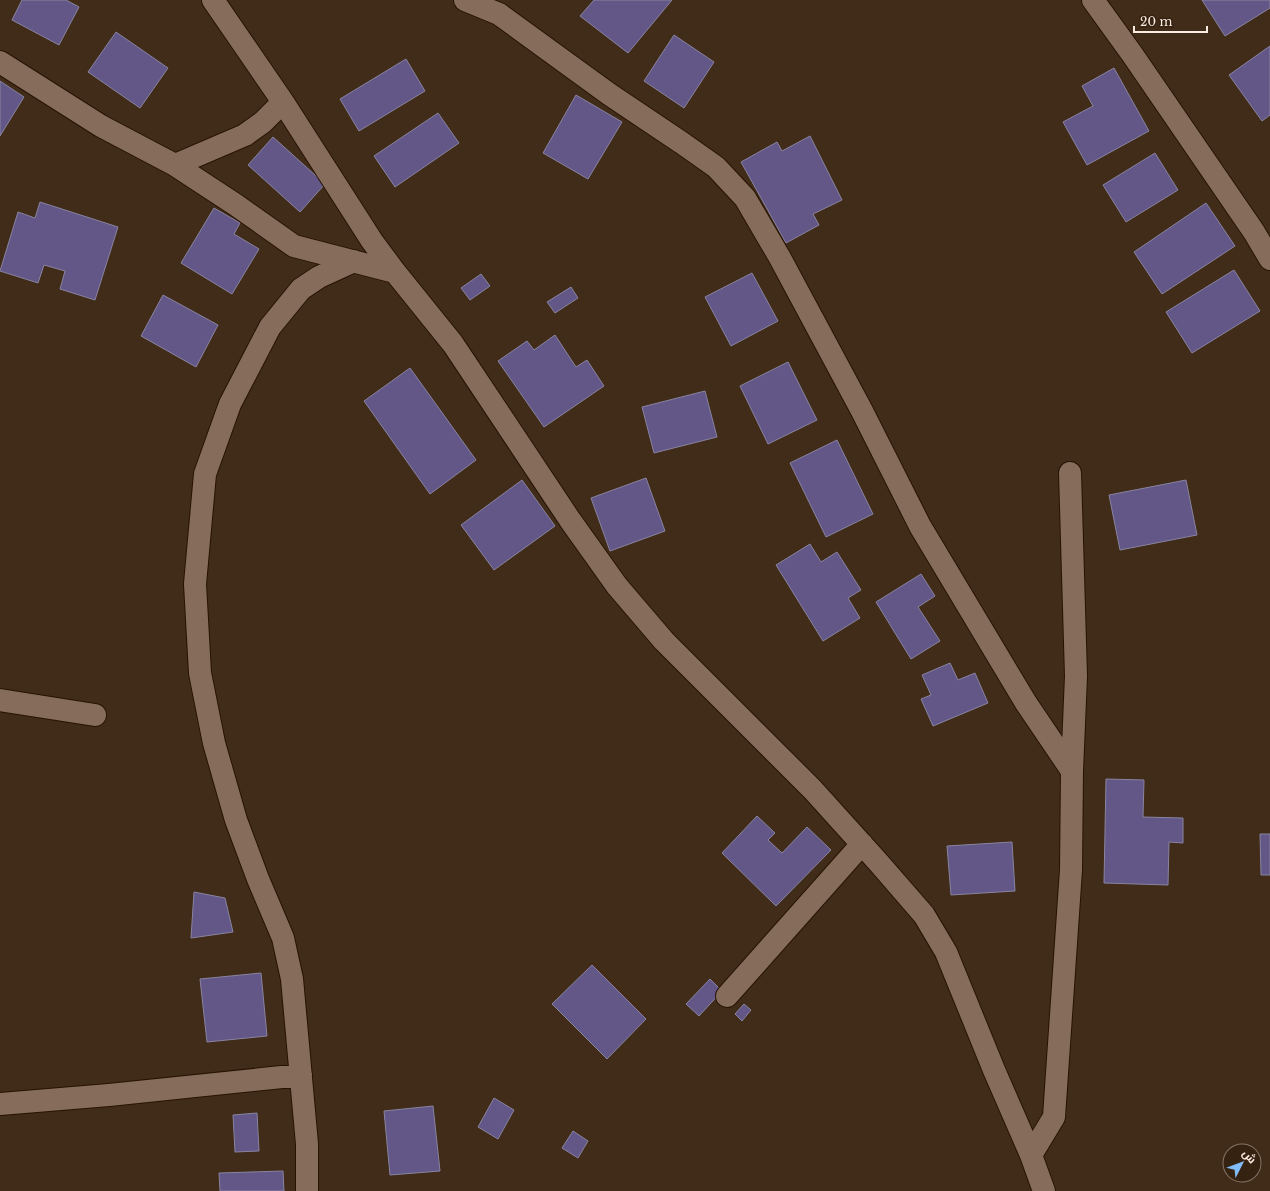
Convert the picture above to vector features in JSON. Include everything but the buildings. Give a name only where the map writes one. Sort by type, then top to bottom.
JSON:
[{"type":"street","points":[[213,0],[283,102],[372,241],[394,272],[453,344],[570,520],[617,586],[664,641],[813,790],[924,915],[946,952],[1031,1155],[1044,1191]]},
{"type":"street","points":[[465,0],[498,14],[609,94],[682,143],[716,168],[745,198],[780,258],[855,397],[920,526],[1026,703],[1072,771]]},
{"type":"street","points":[[1093,0],[1132,54],[1254,232],[1270,259]]},
{"type":"street","points":[[0,62],[100,126],[175,165],[236,205],[294,246],[394,272]]},
{"type":"street","points":[[175,165],[245,135],[263,122],[283,102]]},
{"type":"street","points":[[307,1191],[307,1144],[292,979],[283,938],[258,879],[236,820],[214,743],[200,672],[195,584],[205,474],[230,404],[270,328],[301,288],[319,277],[354,261]]},
{"type":"street","points":[[1031,1155],[1054,1117],[1071,870],[1072,771],[1076,676],[1070,473]]},
{"type":"street","points":[[0,700],[95,715]]},
{"type":"street","points":[[727,996],[862,844]]},
{"type":"street","points":[[0,1104],[110,1095],[300,1075]]}]
